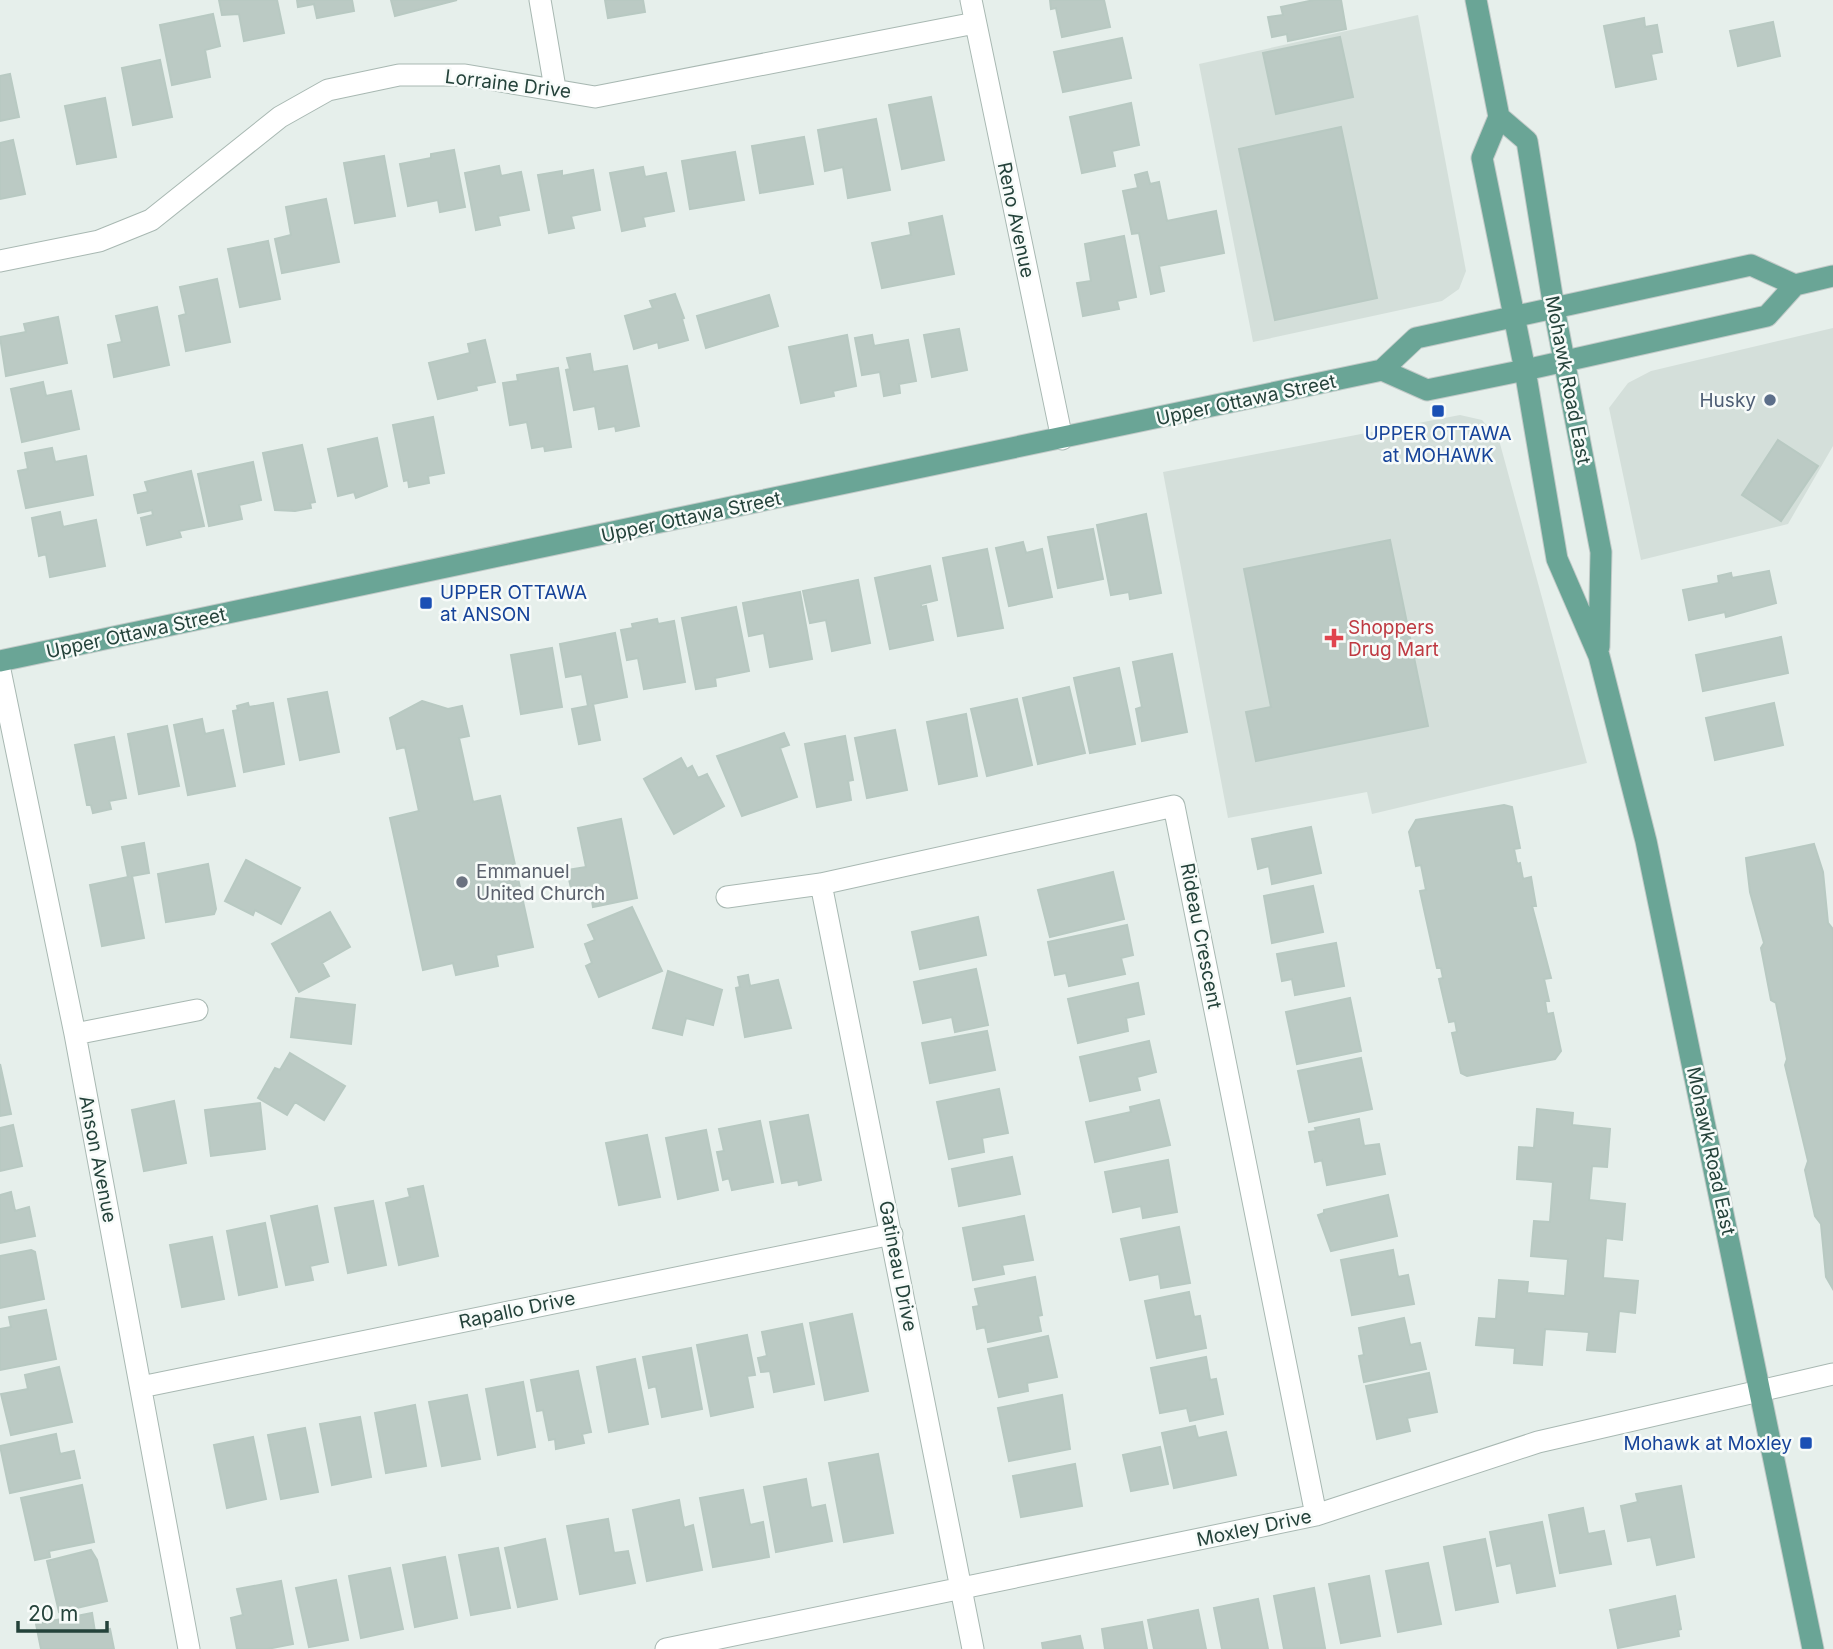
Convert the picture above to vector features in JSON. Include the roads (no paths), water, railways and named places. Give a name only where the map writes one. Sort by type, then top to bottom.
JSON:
[{"type":"main road","points":[[1476,0],[1499,117]]},
{"type":"main road","name":"Mohawk Road East","points":[[1599,656],[1601,552],[1554,308],[1527,141],[1499,117],[1482,159],[1525,370],[1557,559],[1599,656],[1646,841],[1813,1649]]},
{"type":"main road","points":[[1795,285],[1751,265],[1416,338],[1382,370],[1427,390],[1525,370],[1767,316],[1795,285],[1833,276]]},
{"type":"main road","name":"Upper Ottawa Street","points":[[0,661],[1382,370]]},
{"type":"street","points":[[540,0],[555,88]]},
{"type":"street","name":"Reno Avenue","points":[[971,0],[1062,439]]},
{"type":"street","name":"Lorraine Drive","points":[[0,261],[99,241],[151,220],[280,117],[328,90],[399,75],[465,75],[555,88],[595,97],[975,23]]},
{"type":"street","name":"Anson Avenue","points":[[0,670],[75,1034],[189,1649]]},
{"type":"street","name":"Rideau Crescent","points":[[727,897],[821,884],[1174,806],[1316,1515]]},
{"type":"street","name":"Gatineau Drive","points":[[821,884],[973,1649]]},
{"type":"street","points":[[75,1034],[197,1010]]},
{"type":"street","name":"Rapallo Drive","points":[[141,1387],[892,1234]]},
{"type":"street","name":"Moxley Drive","points":[[666,1649],[1316,1515],[1538,1441],[1833,1374]]},
{"type":"place","name":"Husky","points":[[1770,400]]},
{"type":"place","name":"UPPER OTTAWA at MOHAWK","points":[[1438,411]]},
{"type":"place","name":"UPPER OTTAWA at ANSON","points":[[426,603]]},
{"type":"place","name":"Shoppers Drug Mart","points":[[1334,638]]},
{"type":"place","name":"Emmanuel United Church","points":[[462,882]]},
{"type":"place","name":"Mohawk at Moxley","points":[[1806,1443]]}]
